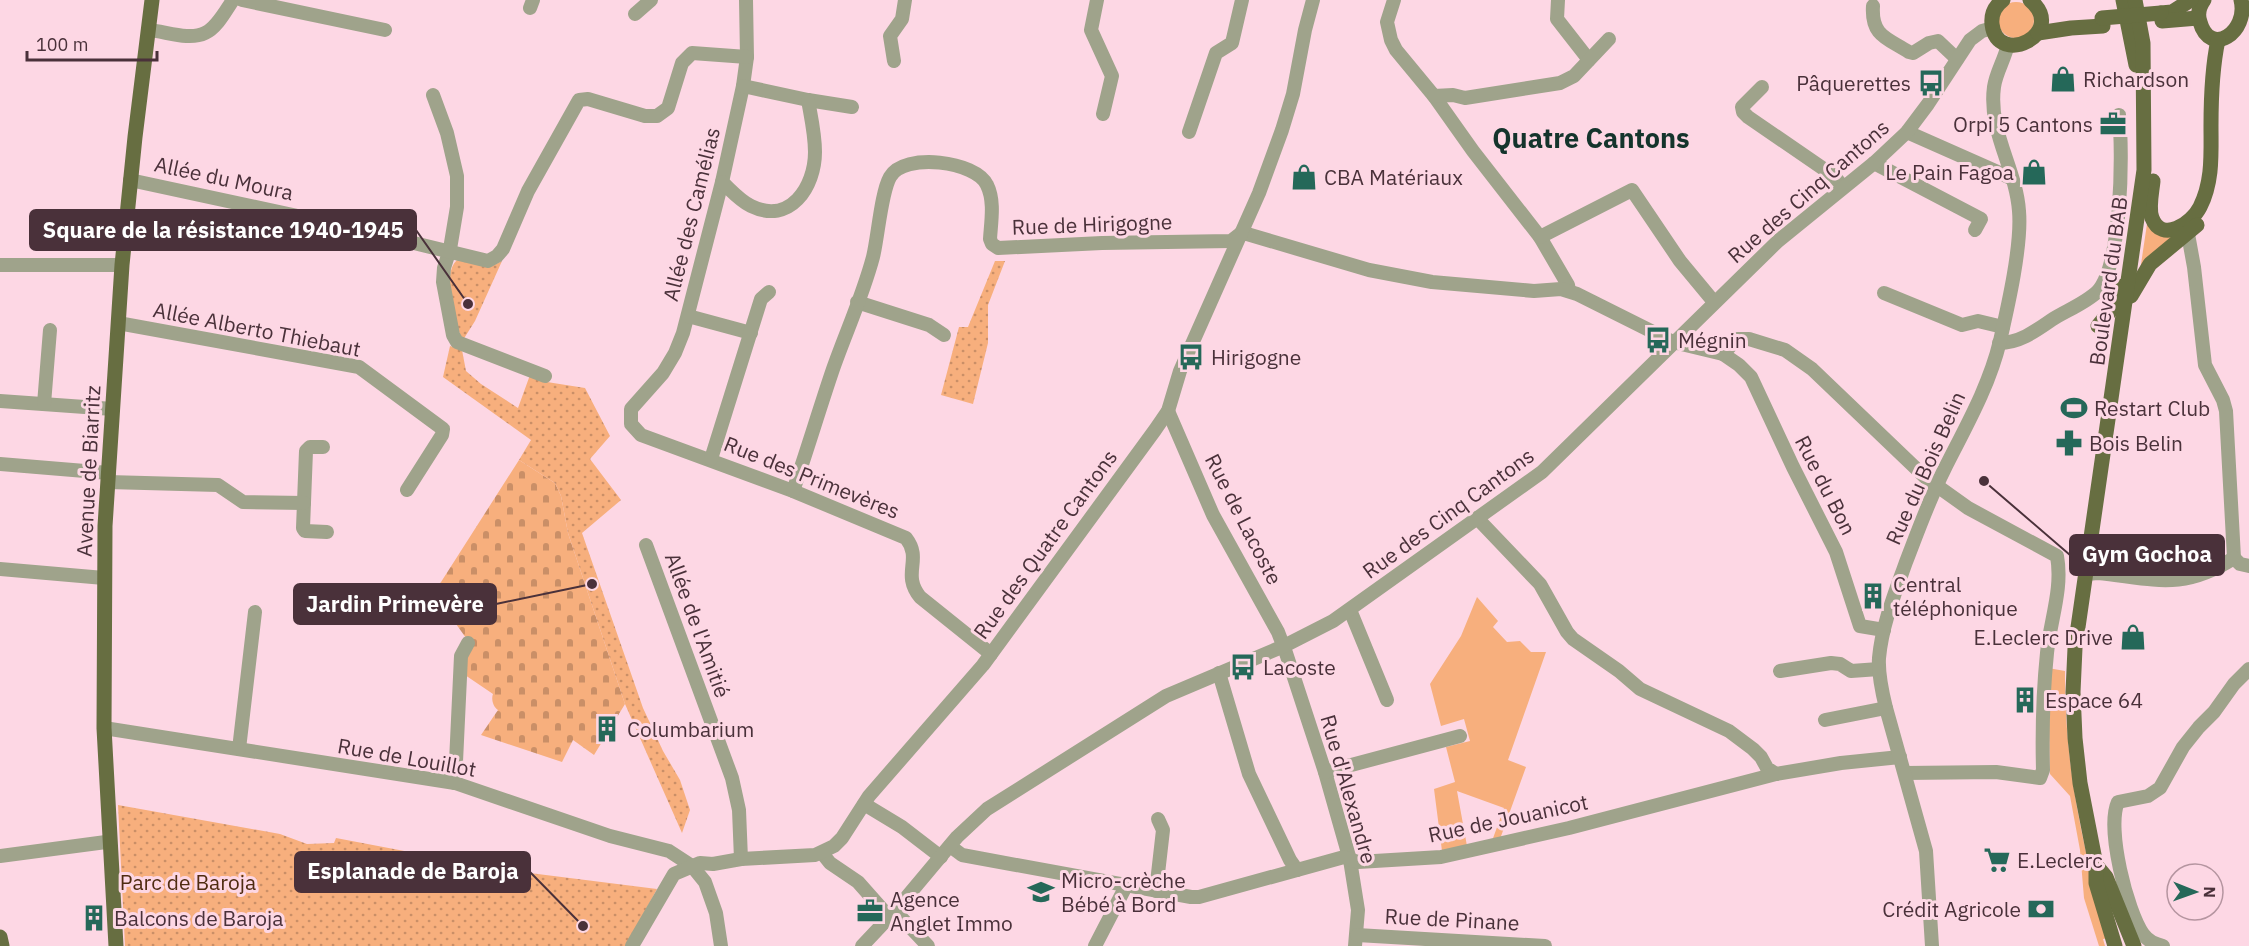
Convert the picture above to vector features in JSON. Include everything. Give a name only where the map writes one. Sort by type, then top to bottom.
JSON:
[{"type":"main road","name":"Avenue de Biarritz","points":[[116,946],[104,728],[104,578],[108,477],[122,265],[152,0]]},
{"type":"main road","points":[[2003,0],[1992,15],[1993,28],[1996,35],[2008,44],[2022,45],[2038,33],[2040,26],[2035,6]]},
{"type":"main road","points":[[2118,0],[2130,28]]},
{"type":"main road","name":"Boulevard du BAB","points":[[2123,0],[2142,94]]},
{"type":"main road","name":"Boulevard du BAB","points":[[2115,946],[2096,883],[2096,865],[2080,783],[2074,704],[2075,648],[2090,574],[2144,170],[2143,43],[2135,0]]},
{"type":"main road","points":[[2161,17],[2191,0]]},
{"type":"main road","points":[[2204,0],[2198,18],[2204,32],[2218,40],[2232,38],[2238,34],[2246,22],[2248,14],[2241,0]]},
{"type":"main road","points":[[2035,6],[2071,28]]},
{"type":"main road","points":[[2038,33],[2103,22],[2161,17],[2198,18]]},
{"type":"main road","points":[[2055,20],[2103,22]]},
{"type":"main road","points":[[2126,307],[2150,264],[2205,214],[2216,187],[2220,148],[2219,123],[2212,95],[2213,63],[2218,40]]},
{"type":"main road","points":[[2145,137],[2154,172],[2150,214],[2160,228],[2176,230],[2189,228]]},
{"type":"main road","points":[[2098,326],[2118,301],[2134,255]]},
{"type":"main road","name":"Boulevard du BAB","points":[[2096,865],[2106,877],[2134,946]]},
{"type":"main road","points":[[0,938],[2,946]]},
{"type":"street","points":[[148,30],[181,35],[205,34],[233,0]]},
{"type":"street","points":[[242,0],[385,30]]},
{"type":"street","points":[[635,14],[651,0]]},
{"type":"street","name":"Allée des Camélias","points":[[630,421],[633,405],[654,384],[670,362],[688,316],[722,182],[743,86],[747,57],[747,0]]},
{"type":"street","points":[[894,61],[890,36],[902,19],[905,0]]},
{"type":"street","points":[[1097,0],[1091,30],[1112,76],[1103,114]]},
{"type":"street","points":[[1190,132],[1216,53],[1232,43],[1242,0]]},
{"type":"street","name":"Rue des Quatre Cantons","points":[[822,853],[842,838],[868,796],[991,654],[1168,411],[1180,371],[1258,193],[1285,120],[1313,0]]},
{"type":"street","points":[[1394,0],[1387,22],[1396,50],[1434,96],[1539,237],[1568,285],[1569,291]]},
{"type":"street","points":[[1558,0],[1557,20],[1589,60]]},
{"type":"street","points":[[1873,6],[1872,19],[1877,31],[1909,52],[1913,53],[1929,43],[1938,41],[1957,59]]},
{"type":"street","name":"Rue des Cinq Cantons","points":[[862,946],[945,852],[987,809],[1166,696],[1284,646],[1333,621],[1542,472],[1778,241],[1874,163],[1907,132],[1975,35],[1982,30],[1993,28]]},
{"type":"street","points":[[1434,96],[1453,95],[1465,98],[1560,83],[1574,76],[1609,39]]},
{"type":"street","name":"Rue du Bois Belin","points":[[1932,946],[1926,851],[1886,708],[1879,669],[1884,630],[1908,557],[1936,486],[1988,380],[2003,327],[2019,232],[2018,200],[1998,137],[1993,103],[1994,86],[2008,44]]},
{"type":"street","name":"Allée du Moura","points":[[130,180],[344,226],[488,261],[503,249],[528,191],[579,100],[588,99],[645,116],[657,116],[668,108],[682,63],[692,53],[747,57]]},
{"type":"street","points":[[743,86],[852,107]]},
{"type":"street","points":[[1762,87],[1742,107],[1743,112],[1834,176],[1843,187]]},
{"type":"street","points":[[433,95],[447,133],[457,176],[457,207],[443,282],[453,335],[457,342],[545,376]]},
{"type":"street","points":[[722,182],[752,207],[779,210],[794,205],[805,192],[812,174],[815,153],[807,100]]},
{"type":"street","points":[[1999,343],[2016,340],[2036,330],[2097,292],[2108,273],[2116,229],[2120,180],[2119,116]]},
{"type":"street","points":[[1907,132],[2011,178]]},
{"type":"street","name":"Rue de Hirigogne","points":[[793,491],[873,258],[887,184],[895,170],[918,161],[966,168],[982,177],[987,184],[990,197],[990,239],[995,247],[1231,241],[1240,234],[1247,234],[1369,270],[1432,282],[1523,291],[1561,289],[1569,291],[1673,342],[1723,354]]},
{"type":"street","points":[[1874,163],[1981,219],[1975,230]]},
{"type":"street","points":[[1539,237],[1632,190],[1680,261],[1714,302]]},
{"type":"street","points":[[2189,228],[2205,365],[2223,400],[2226,411],[2234,558],[2241,564],[2249,566]]},
{"type":"street","points":[[0,265],[122,265]]},
{"type":"street","points":[[711,459],[761,299],[769,292]]},
{"type":"street","points":[[1884,294],[1962,325],[1978,321],[2003,327]]},
{"type":"street","points":[[857,302],[929,325],[944,335]]},
{"type":"street","points":[[688,316],[751,333]]},
{"type":"street","name":"Allée Alberto Thiebaut","points":[[118,323],[358,367],[443,429],[442,435],[407,490]]},
{"type":"street","points":[[44,404],[50,330]]},
{"type":"street","points":[[1723,354],[1737,339],[1749,339],[1785,350],[1812,369],[1936,486],[1999,526],[2057,556],[2058,586],[2047,651],[2043,706],[2043,770],[2040,778],[1996,772],[1905,773]]},
{"type":"street","name":"Rue du Bon","points":[[1723,354],[1751,377],[1836,552],[1860,626],[1884,630]]},
{"type":"street","points":[[0,401],[112,409]]},
{"type":"street","name":"Rue de Lacoste","points":[[1168,411],[1213,516],[1256,590],[1284,646]]},
{"type":"street","name":"Rue des Primevères","points":[[630,421],[633,428],[641,435],[711,459],[906,537],[914,552],[911,576],[914,589],[920,597],[991,654]]},
{"type":"street","points":[[323,447],[310,447],[306,451],[304,531],[327,532]]},
{"type":"street","points":[[0,464],[108,477],[218,485],[243,502],[304,503]]},
{"type":"street","points":[[1477,518],[1540,584],[1567,632],[1574,639],[1619,670],[1640,689],[1729,731],[1753,749],[1767,768],[1776,774]]},
{"type":"street","name":"Allée de l'Amitié","points":[[646,544],[732,777],[739,810],[741,859]]},
{"type":"street","points":[[2090,574],[2097,579],[2113,575],[2168,582],[2210,571],[2234,558]]},
{"type":"street","points":[[0,568],[104,578]]},
{"type":"street","points":[[1350,610],[1387,700]]},
{"type":"street","points":[[239,749],[255,612]]},
{"type":"street","points":[[455,783],[461,656],[468,643]]},
{"type":"street","name":"Rue d'Alexandre","points":[[1284,646],[1325,772],[1350,860],[1358,910],[1356,940]]},
{"type":"street","points":[[1780,671],[1831,663],[1840,664],[1851,671],[1879,669]]},
{"type":"street","points":[[2163,946],[2148,940],[2142,933],[2126,890],[2114,828],[2115,808],[2118,802],[2148,796],[2160,788],[2188,741],[2249,669]]},
{"type":"street","points":[[1219,673],[1248,774],[1297,870]]},
{"type":"street","points":[[1825,720],[1886,708]]},
{"type":"street","name":"Rue de Louillot","points":[[104,728],[455,783],[610,836],[669,851],[692,866]]},
{"type":"street","points":[[1325,772],[1460,736]]},
{"type":"street","name":"Rue de Jouanicot","points":[[864,804],[945,852],[1126,886],[1199,897],[1344,857],[1358,862],[1441,857],[1464,853],[1776,774],[1821,765],[1900,757]]},
{"type":"street","points":[[1156,891],[1163,830],[1158,819]]},
{"type":"street","points":[[0,856],[106,842]]},
{"type":"street","points":[[632,946],[674,874],[700,863],[712,864],[741,859],[822,853],[830,863],[858,882],[928,946]]},
{"type":"street","points":[[692,866],[705,882],[716,913],[721,946]]},
{"type":"street","points":[[1095,946],[1126,886]]},
{"type":"street","name":"Rue de Pinane","points":[[1356,940],[1545,946]]},
{"type":"green space","points":[[2016,2],[2029,7],[2034,20],[2029,33],[2016,38],[2003,33],[1998,20],[2003,7]]},
{"type":"green space","points":[[2149,222],[2176,233],[2140,271],[2147,224]]},
{"type":"green space","points":[[457,260],[490,267],[502,261],[475,321],[463,340],[456,323],[449,287],[452,267]]},
{"type":"green space","points":[[995,261],[1005,261],[988,305],[988,343],[973,404],[941,395],[959,327],[968,327]]},
{"type":"green space","points":[[450,346],[462,350],[466,371],[481,384],[518,408],[530,375],[547,382],[585,388],[610,436],[590,459],[621,500],[582,533],[643,708],[663,751],[680,780],[690,810],[682,833],[625,704],[568,533],[561,496],[555,483],[519,460],[531,440],[443,377]]},
{"type":"green space","points":[[519,460],[555,483],[561,496],[568,533],[625,704],[594,755],[573,740],[562,762],[481,735],[498,710],[493,703],[493,694],[465,675],[466,638],[434,593]]},
{"type":"green space","points":[[1477,597],[1498,621],[1493,627],[1507,642],[1520,641],[1531,652],[1546,652],[1508,760],[1526,767],[1500,839],[1492,841],[1504,808],[1457,791],[1467,846],[1442,851],[1434,789],[1455,782],[1446,747],[1470,741],[1464,719],[1441,726],[1430,684],[1461,636]]},
{"type":"green space","points":[[2048,668],[2065,671],[2072,773],[2083,839],[2108,938],[2103,939],[2105,946],[2099,946],[2084,898],[2080,850],[2070,796],[2050,774]]},
{"type":"green space","name":"Parc de Baroja","points":[[118,805],[280,834],[307,844],[334,843],[336,838],[499,869],[657,889],[626,946],[125,946]]},
{"type":"place","name":"Richardson","points":[[2063,79]]},
{"type":"place","name":"Pâquerettes","points":[[1931,83]]},
{"type":"place","name":"Orpi 5 Cantons","points":[[2113,124]]},
{"type":"place","name":"Le Pain Fagoa","points":[[2034,172]]},
{"type":"place","name":"CBA Matériaux","points":[[1304,177]]},
{"type":"place","name":"Square de la résistance 1940-1945","points":[[468,304]]},
{"type":"place","name":"Mégnin","points":[[1658,340]]},
{"type":"place","name":"Hirigogne","points":[[1191,357]]},
{"type":"place","name":"Restart Club","points":[[2074,408]]},
{"type":"place","name":"Bois Belin","points":[[2069,443]]},
{"type":"place","name":"Gym Gochoa","points":[[1984,481]]},
{"type":"place","name":"Jardin Primevère","points":[[592,584]]},
{"type":"place","name":"Central téléphonique","points":[[1873,596]]},
{"type":"place","name":"E.Leclerc Drive","points":[[2133,637]]},
{"type":"place","name":"Lacoste","points":[[1243,667]]},
{"type":"place","name":"Espace 64","points":[[2025,700]]},
{"type":"place","name":"Columbarium","points":[[607,729]]},
{"type":"place","name":"E.Leclerc","points":[[1997,860]]},
{"type":"place","name":"Micro-crèche Bébé à Bord","points":[[1041,892]]},
{"type":"place","name":"Crédit Agricole","points":[[2041,909]]},
{"type":"place","name":"Agence Anglet Immo","points":[[870,911]]},
{"type":"place","name":"Balcons de Baroja","points":[[94,918]]},
{"type":"place","name":"Esplanade de Baroja","points":[[583,926]]},
{"type":"district","name":"Quatre Cantons","points":[[1591,137]]}]
